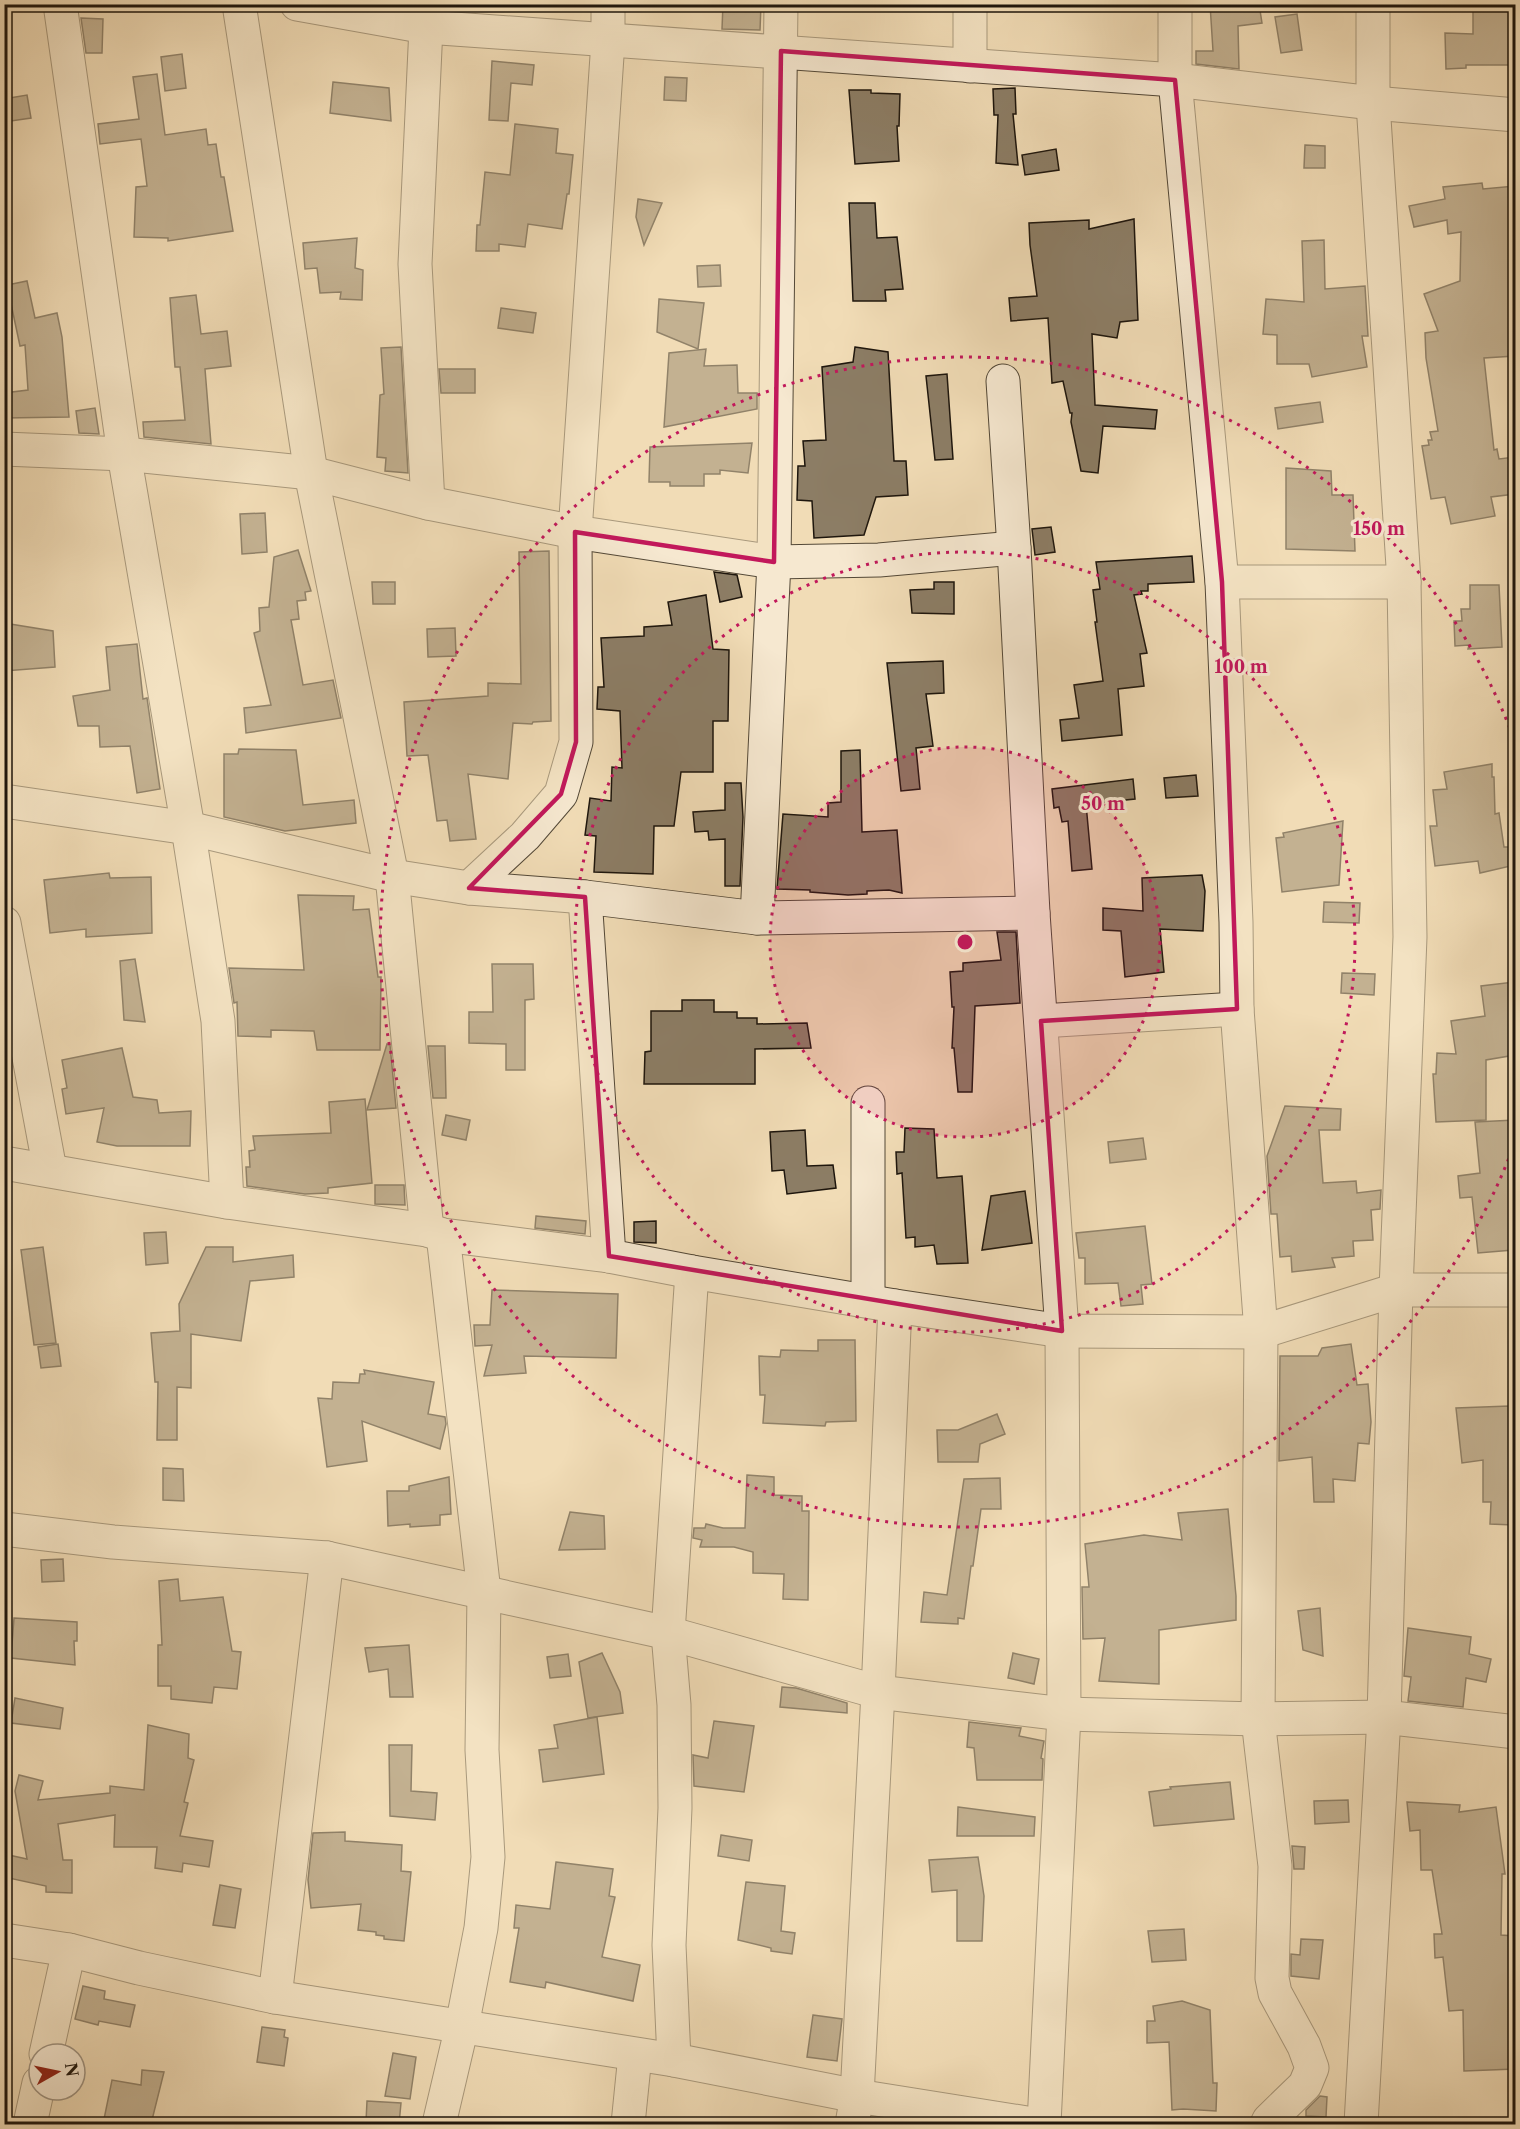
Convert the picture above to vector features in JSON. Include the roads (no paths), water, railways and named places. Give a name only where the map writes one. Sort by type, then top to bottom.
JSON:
[{"type":"street","points":[[60,4],[124,454],[188,828],[218,1022],[227,1202]]},
{"type":"street","points":[[238,4],[311,473],[392,876],[435,1232],[484,1592],[482,1750],[488,1857],[481,1928],[440,2124]]},
{"type":"street","points":[[297,4],[425,16],[608,41],[781,51],[1175,80],[1373,103],[1515,115]]},
{"type":"street","points":[[469,888],[525,836],[561,794],[576,742],[575,532],[608,41],[608,4]]},
{"type":"street","points":[[757,918],[774,562],[781,4]]},
{"type":"street","points":[[970,4],[970,66]]},
{"type":"street","points":[[1175,4],[1175,80],[1222,582],[1236,921],[1237,1009],[1260,1332],[1258,1719],[1275,1866],[1272,1978],[1275,1993],[1304,2046],[1312,2068],[1305,2085],[1267,2124]]},
{"type":"street","points":[[1361,2124],[1384,1717],[1396,1290],[1410,937],[1404,582],[1373,103],[1373,4]]},
{"type":"street","points":[[425,16],[415,264],[428,503]]},
{"type":"street","points":[[1003,381],[1033,913],[1062,1331],[1064,1714],[1044,2124]]},
{"type":"street","points":[[4,449],[124,454],[311,473],[428,503],[575,532],[774,562],[879,560],[1014,548]]},
{"type":"street","points":[[1222,582],[1404,582]]},
{"type":"street","points":[[4,801],[188,828],[392,876],[469,888],[585,897],[757,918],[1033,913]]},
{"type":"street","points":[[585,897],[609,1256]]},
{"type":"street","points":[[4,922],[50,1170]]},
{"type":"street","points":[[1041,1021],[1237,1009]]},
{"type":"street","points":[[855,2110],[878,1692],[881,1303],[868,1103]]},
{"type":"street","points":[[4,1163],[227,1202],[609,1256],[692,1272],[1062,1331],[1260,1332],[1396,1290],[1515,1290]]},
{"type":"street","points":[[674,2060],[669,1946],[675,1808],[674,1705],[668,1633],[692,1272]]},
{"type":"street","points":[[4,1529],[113,1542],[327,1558],[668,1633],[878,1692],[1064,1714],[1258,1719],[1384,1717],[1515,1732]]},
{"type":"street","points":[[275,1997],[327,1558]]},
{"type":"street","points":[[4,1940],[69,1950],[275,1997],[674,2060],[855,2110],[1033,2124]]},
{"type":"street","points":[[49,2042],[69,1950]]},
{"type":"street","points":[[628,2124],[634,2055]]},
{"type":"street","points":[[30,2124],[35,2102]]}]
